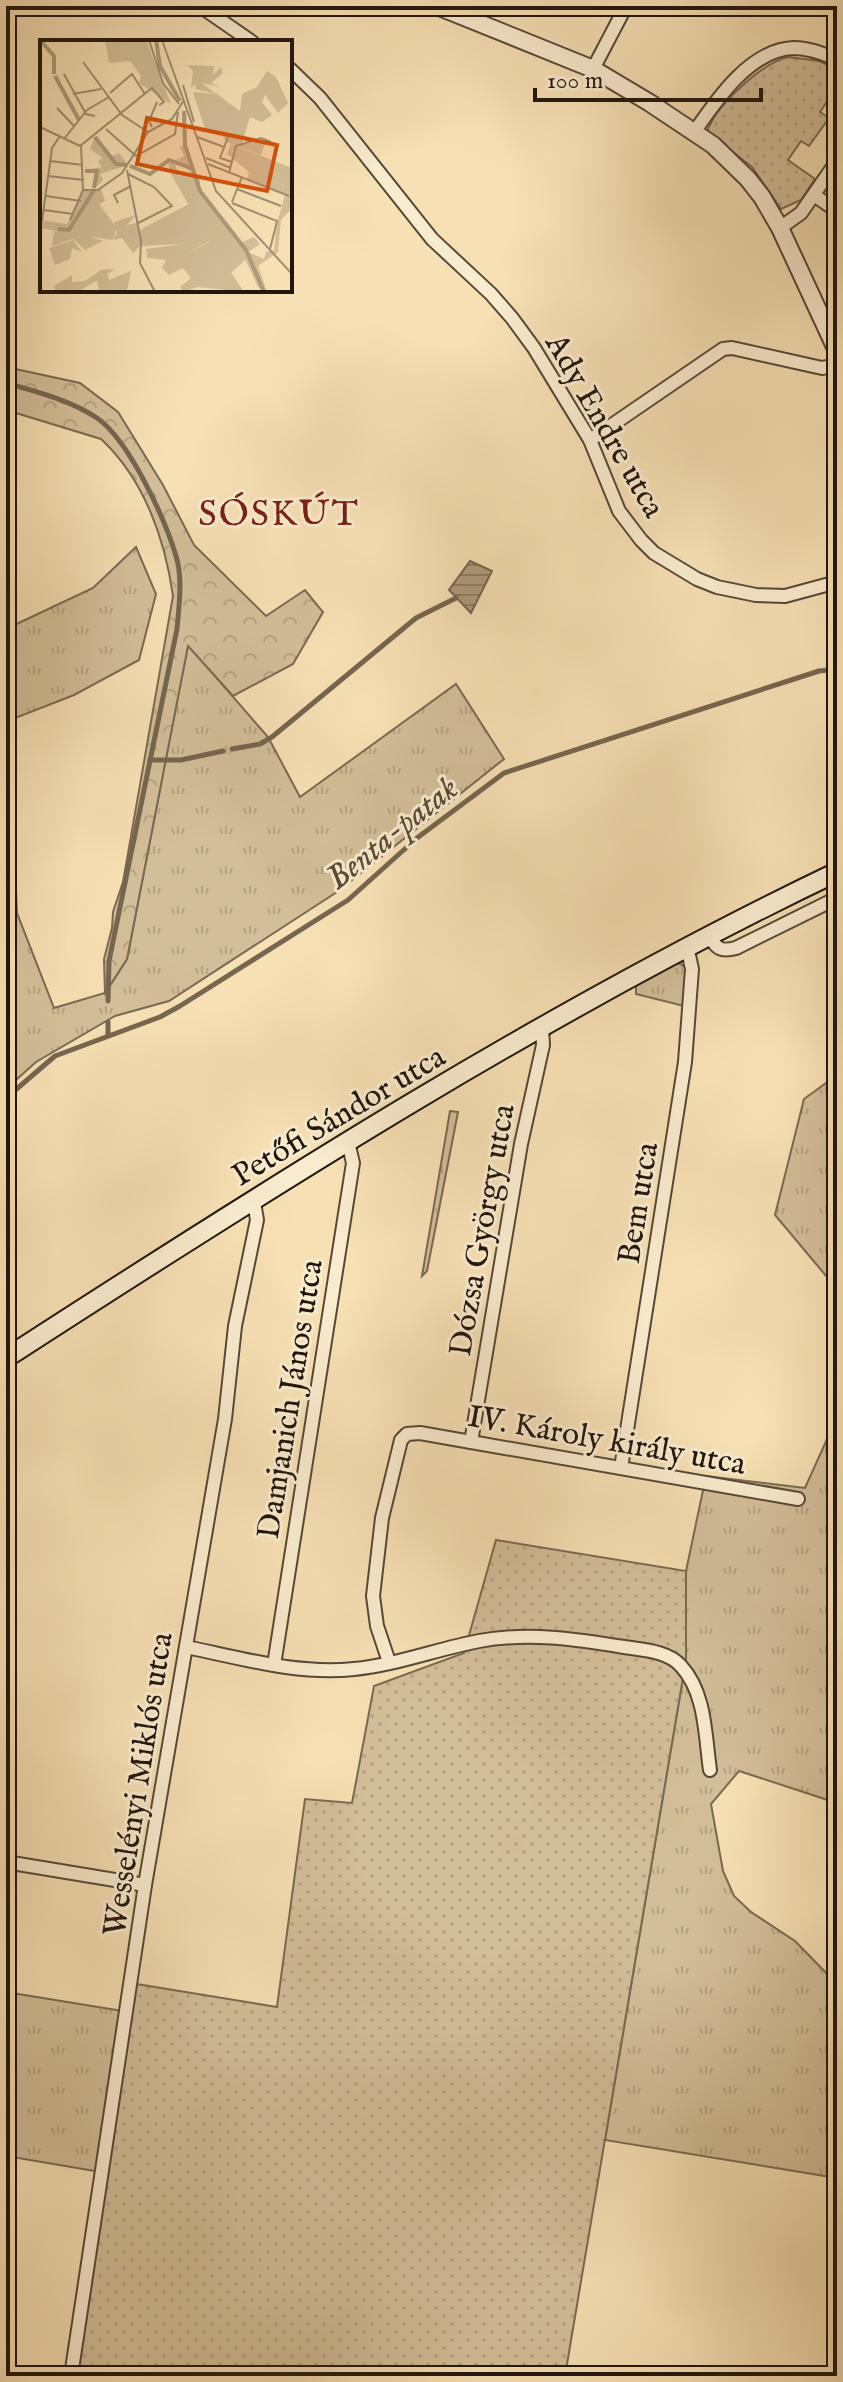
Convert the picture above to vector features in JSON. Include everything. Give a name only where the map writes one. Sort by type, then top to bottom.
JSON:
[{"type":"main road","name":"Petőfi Sándor utca","points":[[6,1358],[348,1142],[542,1028],[687,946],[837,872]]},
{"type":"street","points":[[200,6],[249,40]]},
{"type":"street","points":[[437,6],[593,69],[695,131],[748,179],[780,228],[837,351]]},
{"type":"street","points":[[593,69],[626,6]]},
{"type":"street","points":[[695,131],[716,103],[761,59],[790,48],[837,59]]},
{"type":"street","name":"Ady Endre utca","points":[[292,71],[320,98],[432,239],[512,318],[590,440],[619,511],[641,540],[667,562],[717,587],[785,596],[837,582]]},
{"type":"street","points":[[780,228],[794,220],[837,161]]},
{"type":"street","points":[[814,195],[837,211]]},
{"type":"street","points":[[590,440],[723,349],[732,348],[822,368],[837,365]]},
{"type":"street","points":[[709,936],[717,948],[724,951],[736,948],[837,898]]},
{"type":"street","name":"Bem utca","points":[[621,1468],[685,1062],[692,969],[687,946]]},
{"type":"street","name":"Dózsa György utca","points":[[471,1442],[516,1173],[543,1045],[542,1028]]},
{"type":"street","name":"Damjanich János utca","points":[[274,1665],[353,1163],[348,1142]]},
{"type":"street","name":"Wesselényi Miklós utca","points":[[71,2376],[145,1885],[225,1419],[235,1326],[257,1220],[254,1202]]},
{"type":"street","name":"IV. Károly király utca","points":[[389,1662],[377,1626],[373,1596],[382,1518],[401,1440],[407,1434],[420,1433],[798,1499]]},
{"type":"street","points":[[186,1647],[318,1671],[358,1669],[480,1641],[525,1637],[567,1638],[654,1651],[680,1664],[694,1684],[700,1700],[710,1770]]},
{"type":"street","points":[[6,1862],[145,1885]]},
{"type":"green space","points":[[788,57],[819,61],[837,69],[837,95],[833,93],[820,112],[829,118],[809,146],[801,141],[788,160],[815,179],[801,200],[781,209],[752,167],[707,132],[729,98],[753,77]]},
{"type":"green space","points":[[6,367],[80,383],[118,412],[163,485],[194,545],[266,616],[305,590],[323,612],[293,664],[233,696],[188,646],[127,959],[105,993],[104,959],[113,912],[123,882],[173,596],[158,532],[141,491],[129,472],[101,439],[6,410]]},
{"type":"green space","points":[[136,547],[156,594],[139,660],[74,695],[15,718],[6,726],[6,629],[93,588]]},
{"type":"green space","points":[[188,645],[268,737],[300,797],[456,684],[504,759],[337,892],[169,1001],[115,1016],[36,1062],[6,1089],[6,863],[16,892],[17,913],[54,1008],[105,993],[127,959]]},
{"type":"green space","points":[[678,963],[687,967],[684,1006],[636,994],[636,984]]},
{"type":"green space","points":[[837,1075],[837,1289],[775,1215],[804,1099]]},
{"type":"green space","points":[[450,1111],[458,1112],[427,1271],[422,1276]]},
{"type":"green space","points":[[837,1417],[837,1803],[739,1771],[711,1804],[723,1871],[734,1896],[751,1912],[795,1941],[837,1984],[837,2178],[605,2140],[686,1660],[686,1571],[706,1476],[805,1488]]},
{"type":"green space","points":[[496,1540],[686,1571],[686,1660],[565,2376],[71,2376],[130,1983],[277,2007],[305,1799],[352,1803],[374,1686],[464,1653]]},
{"type":"green space","points":[[12,1993],[123,2011],[101,2172],[6,2156],[6,2007],[9,2007]]},
{"type":"shaded area","points":[[470,561],[492,571],[471,613],[449,590]]},
{"type":"waterway","points":[[6,383],[76,406],[109,429],[144,481],[164,522],[178,565],[180,592],[177,629],[109,961],[108,1001]]},
{"type":"waterway","points":[[232,749],[260,744],[272,737],[416,618],[456,598]]},
{"type":"waterway","name":"Benta-patak","points":[[6,1098],[55,1056],[160,1017],[348,900],[417,838],[504,773],[819,671],[837,669]]},
{"type":"waterway","points":[[150,760],[181,760],[223,751]]},
{"type":"waterway","points":[[108,1022],[108,1035]]},
{"type":"district","name":"SÓSKÚT","points":[[279,512]]}]
